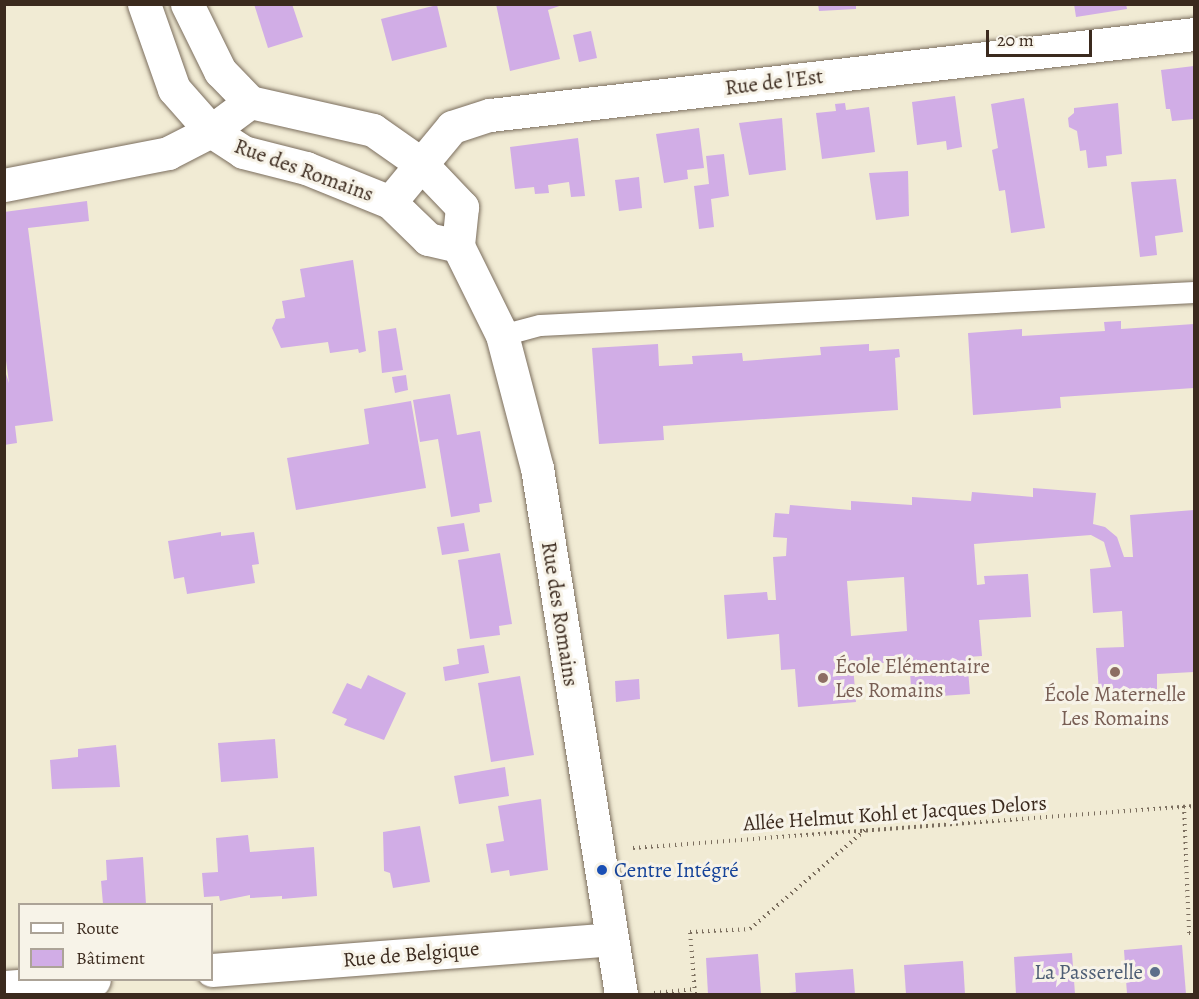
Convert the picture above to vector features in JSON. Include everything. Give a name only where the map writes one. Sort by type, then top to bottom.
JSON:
[{"type":"street","name":"Rue des Romains","points":[[144,4],[174,89],[211,131],[243,152],[306,168],[390,202],[428,239],[458,246],[502,335],[537,468],[611,939],[632,994]]},
{"type":"street","points":[[187,4],[220,71],[250,102],[372,130],[420,162],[462,207],[458,246]]},
{"type":"street","name":"Rue de l'Est","points":[[390,202],[420,162],[452,127],[490,115],[1194,34]]},
{"type":"street","points":[[4,185],[168,153],[211,131],[250,102]]},
{"type":"street","name":"Rue de Belgique","points":[[213,970],[611,939]]},
{"type":"street","points":[[4,987],[81,981]]},
{"type":"lane","points":[[502,335],[540,325],[1194,292]]},
{"type":"path","name":"Allée Helmut Kohl et Jacques Delors","points":[[598,851],[1194,806]]},
{"type":"path","points":[[1184,807],[1189,933],[1194,933]]},
{"type":"path","points":[[632,994],[695,992],[690,932],[750,929],[866,830]]},
{"type":"building","points":[[254,4],[292,4],[303,37],[268,48]]},
{"type":"building","points":[[496,4],[565,4],[548,10],[560,59],[510,71]]},
{"type":"building","points":[[818,4],[856,4],[856,9],[819,11]]},
{"type":"building","points":[[1074,4],[1126,4],[1127,9],[1076,17]]},
{"type":"building","points":[[437,5],[447,47],[392,61],[381,19]]},
{"type":"building","points":[[591,31],[597,58],[579,62],[573,35]]},
{"type":"building","points":[[1194,66],[1194,119],[1172,121],[1170,109],[1166,109],[1161,70]]},
{"type":"building","points":[[955,96],[962,147],[947,150],[946,141],[917,145],[912,102]]},
{"type":"building","points":[[1024,98],[1045,228],[1011,233],[1005,190],[999,191],[992,150],[998,148],[991,104]]},
{"type":"building","points":[[845,103],[846,110],[869,107],[875,152],[822,159],[816,113],[836,111],[835,104]]},
{"type":"building","points":[[1118,103],[1122,154],[1106,156],[1107,166],[1088,168],[1086,150],[1080,151],[1077,131],[1069,127],[1068,118],[1074,113],[1074,108]]},
{"type":"building","points":[[782,118],[786,170],[749,175],[739,123]]},
{"type":"building","points":[[699,128],[704,168],[687,170],[688,179],[664,183],[656,134]]},
{"type":"building","points":[[578,138],[585,196],[571,197],[569,182],[548,185],[549,193],[535,194],[534,187],[515,189],[510,147]]},
{"type":"building","points":[[724,154],[729,196],[711,199],[714,227],[699,229],[694,186],[709,184],[706,156]]},
{"type":"building","points":[[908,171],[909,216],[876,220],[869,173]]},
{"type":"building","points":[[639,177],[642,208],[619,211],[615,180]]},
{"type":"building","points":[[1176,179],[1183,232],[1155,236],[1157,255],[1140,257],[1131,182]]},
{"type":"building","points":[[87,201],[89,221],[28,228],[53,421],[15,426],[17,443],[4,445],[4,368],[9,383],[4,346],[4,212]]},
{"type":"building","points":[[353,260],[366,351],[359,353],[358,349],[330,353],[328,342],[281,348],[272,328],[276,319],[285,318],[282,301],[305,297],[300,269]]},
{"type":"building","points":[[1121,321],[1121,329],[1194,324],[1194,388],[1060,397],[1061,408],[973,415],[968,333],[1022,329],[1022,336],[1105,331],[1104,322]]},
{"type":"building","points":[[396,328],[403,370],[382,373],[378,331]]},
{"type":"building","points":[[658,344],[659,366],[693,364],[692,356],[742,353],[743,361],[821,355],[820,347],[869,344],[869,351],[899,349],[900,357],[895,358],[898,410],[663,426],[664,440],[599,444],[592,348]]},
{"type":"building","points":[[406,375],[408,390],[395,393],[392,377]]},
{"type":"building","points":[[450,394],[457,435],[480,431],[492,502],[479,504],[480,512],[451,517],[438,439],[420,442],[413,400]]},
{"type":"building","points":[[411,401],[426,488],[296,510],[287,458],[369,444],[364,409]]},
{"type":"building","points":[[1033,488],[1096,493],[1093,524],[1105,527],[1117,537],[1124,557],[1133,557],[1130,515],[1194,510],[1194,672],[1157,674],[1157,689],[1099,693],[1096,648],[1124,647],[1122,611],[1093,613],[1090,569],[1111,567],[1104,542],[1091,535],[974,544],[977,585],[985,584],[984,576],[1028,574],[1031,617],[979,620],[982,656],[967,657],[970,694],[912,698],[909,661],[853,665],[856,702],[798,707],[795,669],[781,670],[779,634],[727,639],[724,595],[767,592],[768,600],[776,600],[773,557],[786,556],[787,538],[773,537],[775,513],[789,514],[790,505],[851,510],[851,501],[912,505],[912,497],[971,501],[972,492],[1033,497]],"holes":[[[904,577],[907,631],[851,636],[847,581]]]},
{"type":"building","points":[[464,523],[469,551],[442,555],[437,527]]},
{"type":"building","points":[[221,532],[221,536],[254,532],[259,564],[252,565],[255,583],[187,594],[184,577],[174,579],[168,541]]},
{"type":"building","points":[[500,553],[512,624],[499,626],[500,635],[470,639],[458,560]]},
{"type":"building","points":[[484,645],[489,673],[445,681],[443,667],[459,664],[457,649]]},
{"type":"building","points":[[368,675],[406,693],[384,740],[344,725],[347,719],[332,713],[347,683],[361,689]]},
{"type":"building","points":[[520,676],[534,755],[491,762],[478,683]]},
{"type":"building","points":[[639,679],[640,699],[616,702],[615,681]]},
{"type":"building","points":[[275,739],[278,778],[221,782],[218,743]]},
{"type":"building","points":[[116,745],[120,787],[52,789],[50,760],[78,757],[78,749]]},
{"type":"building","points":[[505,767],[509,796],[459,804],[454,776]]},
{"type":"building","points":[[541,799],[548,870],[510,876],[509,870],[491,873],[486,844],[504,841],[498,806]]},
{"type":"building","points":[[420,826],[430,882],[393,888],[390,873],[384,871],[383,832]]},
{"type":"building","points":[[248,835],[250,852],[314,847],[317,896],[282,899],[282,896],[250,898],[250,895],[220,901],[219,896],[204,897],[202,873],[218,872],[216,838]]},
{"type":"building","points":[[143,857],[146,903],[103,903],[101,881],[107,880],[106,860]]},
{"type":"building","name":"La Passerelle","points":[[1182,945],[1186,994],[1127,994],[1124,950]]},
{"type":"building","name":"La Passerelle","points":[[1072,953],[1075,994],[1016,994],[1014,957]]},
{"type":"building","points":[[758,954],[761,994],[708,994],[706,958]]},
{"type":"building","points":[[963,961],[965,994],[906,994],[904,965]]},
{"type":"building","points":[[853,969],[855,994],[781,994],[796,992],[795,973]]},
{"type":"place","name":"École Maternelle Les Romains","points":[[1115,672]]},
{"type":"place","name":"École Elémentaire Les Romains","points":[[823,678]]},
{"type":"place","name":"Centre Intégré","points":[[602,870]]},
{"type":"place","name":"La Passerelle","points":[[1155,972]]}]
